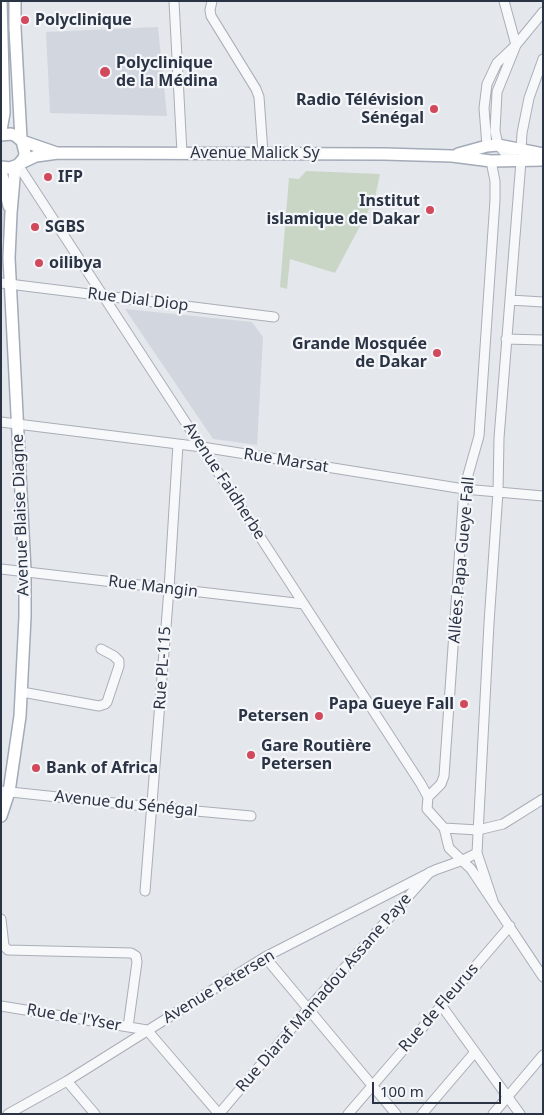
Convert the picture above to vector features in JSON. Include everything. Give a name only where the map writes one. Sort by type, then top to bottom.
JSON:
[{"type":"main road","points":[[1,130],[4,112],[2,1]]},
{"type":"main road","points":[[15,2],[21,140]]},
{"type":"main road","name":"Avenue Malick Sy","points":[[1,135],[11,134],[21,140],[58,153]]},
{"type":"main road","name":"Avenue Blaise Diagne","points":[[1,816],[20,716],[22,692],[24,571],[17,424],[6,284],[10,213],[18,165],[25,152],[21,140]]},
{"type":"main road","points":[[491,161],[492,145],[521,156],[543,160]]},
{"type":"main road","name":"Avenue Malick Sy","points":[[452,156],[492,145]]},
{"type":"main road","name":"Avenue Malick Sy","points":[[1,169],[18,165],[36,156],[58,153],[263,153],[452,156],[491,161],[521,156]]},
{"type":"main road","points":[[521,156],[543,154]]},
{"type":"main road","name":"Avenue Blaise Diagne","points":[[1,169],[10,213]]},
{"type":"street","points":[[15,2],[24,1]]},
{"type":"street","points":[[174,1],[182,153]]},
{"type":"street","points":[[212,1],[211,16],[259,97],[263,153]]},
{"type":"street","points":[[504,1],[516,45]]},
{"type":"street","points":[[492,145],[495,131],[497,92],[516,45],[543,12]]},
{"type":"street","name":"Allées Papa Gueye Fall","points":[[477,853],[498,492],[498,438],[522,133],[529,98],[543,59]]},
{"type":"street","name":"Allées Papa Gueye Fall","points":[[428,797],[441,784],[444,776],[464,489],[478,436],[495,200],[495,181],[491,161]]},
{"type":"street","name":"Avenue Faidherbe","points":[[18,165],[428,797]]},
{"type":"street","name":"Rue Dial Diop","points":[[6,284],[274,317]]},
{"type":"street","points":[[510,300],[543,302]]},
{"type":"street","points":[[506,339],[543,340]]},
{"type":"street","name":"Rue Marsat","points":[[1,422],[202,447],[464,489],[543,496]]},
{"type":"street","name":"Rue PL-115","points":[[145,891],[169,589],[178,444]]},
{"type":"street","name":"Rue Mangin","points":[[1,569],[304,604]]},
{"type":"street","points":[[22,692],[99,706],[105,704],[108,702],[119,666],[119,660],[101,649]]},
{"type":"street","name":"Avenue du Sénégal","points":[[5,791],[250,816]]},
{"type":"street","points":[[428,797],[427,809],[444,828],[449,848],[471,869],[543,977]]},
{"type":"street","points":[[444,828],[478,830],[503,824],[543,799]]},
{"type":"street","name":"Avenue Petersen","points":[[433,871],[445,860],[449,848]]},
{"type":"street","points":[[477,853],[493,901]]},
{"type":"street","name":"Avenue Petersen","points":[[8,1114],[67,1081],[265,957],[433,871],[477,853]]},
{"type":"street","name":"Rue Diaraf Mamadou Assane Paye","points":[[219,1114],[308,1009],[433,871]]},
{"type":"street","points":[[1,919],[4,946],[8,950],[131,954],[136,956],[137,962],[128,1027]]},
{"type":"street","name":"Rue de Fleurus","points":[[348,1114],[510,926]]},
{"type":"street","points":[[265,957],[396,1114]]},
{"type":"street","points":[[441,1005],[520,1114]]},
{"type":"street","name":"Rue de l'Yser","points":[[1,1006],[147,1030]]},
{"type":"street","points":[[147,1030],[219,1114]]},
{"type":"street","points":[[422,1114],[475,1052]]},
{"type":"street","points":[[493,1114],[543,1055]]},
{"type":"street","points":[[67,1081],[95,1114]]},
{"type":"shaded area","name":"Polyclinique de la Médina","points":[[158,27],[167,116],[50,113],[46,32]]},
{"type":"shaded area","points":[[1,193],[6,211],[5,238],[1,238]]},
{"type":"shaded area","points":[[125,309],[252,322],[263,337],[257,445],[213,439]]},
{"type":"green space","points":[[306,171],[380,174],[375,198],[335,273],[290,259],[287,289],[280,287],[289,178],[299,179]]},
{"type":"place","name":"Polyclinique","points":[[25,20]]},
{"type":"place","name":"Polyclinique de la Médina","points":[[105,72]]},
{"type":"place","name":"Radio Télévision Sénégal","points":[[434,109]]},
{"type":"place","name":"IFP","points":[[48,177]]},
{"type":"place","name":"Institut islamique de Dakar","points":[[430,210]]},
{"type":"place","name":"SGBS","points":[[35,227]]},
{"type":"place","name":"oilibya","points":[[39,263]]},
{"type":"place","name":"Grande Mosquée de Dakar","points":[[437,353]]},
{"type":"place","name":"Papa Gueye Fall","points":[[464,704]]},
{"type":"place","name":"Petersen","points":[[319,716]]},
{"type":"place","name":"Gare Routière Petersen","points":[[251,755]]},
{"type":"place","name":"Bank of Africa","points":[[36,768]]}]
